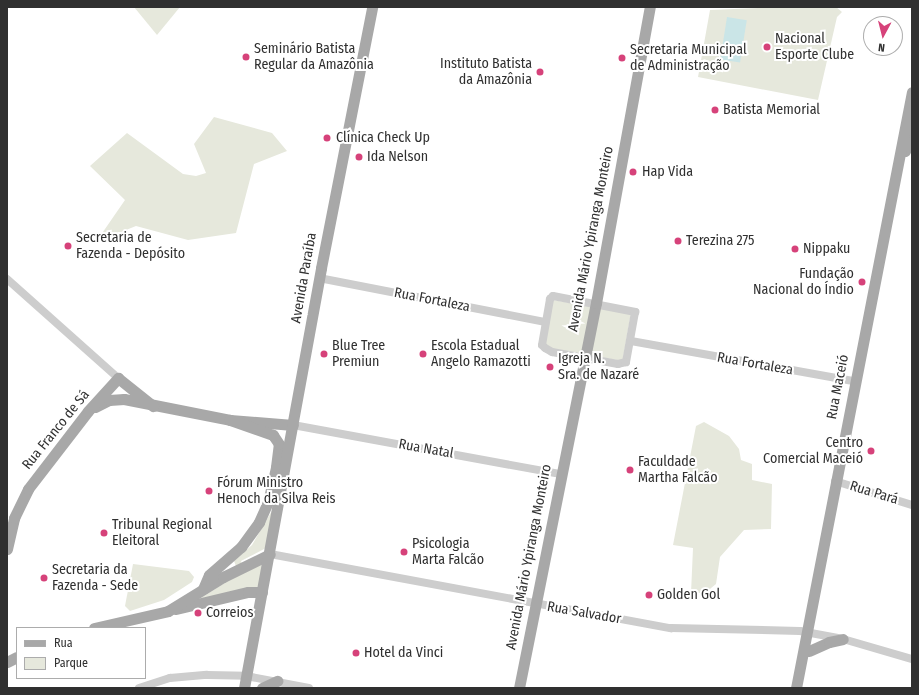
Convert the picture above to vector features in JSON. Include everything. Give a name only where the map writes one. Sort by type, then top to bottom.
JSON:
[{"type":"main road","name":"Avenida Paraíba","points":[[244,688],[270,554],[319,278],[372,7]]},
{"type":"main road","name":"Avenida Mário Ypiranga Monteiro","points":[[520,688],[560,474],[583,358],[596,303],[650,7]]},
{"type":"main road","name":"Rua Maceió","points":[[838,482],[854,381],[912,92]]},
{"type":"main road","name":"Rua Maceió","points":[[796,688],[809,632],[907,143],[912,132]]},
{"type":"main road","points":[[118,378],[153,406]]},
{"type":"main road","name":"Rua Franco de Sá","points":[[7,549],[14,518],[28,489],[88,412],[118,378]]},
{"type":"main road","points":[[88,412],[102,402],[116,399],[230,420],[292,425]]},
{"type":"main road","points":[[203,589],[209,575],[241,547],[259,522],[268,502],[276,467],[279,444],[273,435],[230,420]]},
{"type":"main road","points":[[168,611],[203,589],[270,554]]},
{"type":"main road","points":[[98,627],[248,592],[262,592]]},
{"type":"main road","name":"Rua Maceió","points":[[802,688],[809,651],[809,632]]},
{"type":"main road","points":[[809,651],[829,642],[843,639]]},
{"type":"main road","points":[[7,662],[16,658]]},
{"type":"main road","points":[[262,688],[277,681]]},
{"type":"street","name":"Rua Fortaleza","points":[[319,278],[546,322]]},
{"type":"street","points":[[7,279],[118,378]]},
{"type":"street","points":[[553,296],[596,303],[635,312],[632,341],[628,360],[622,364],[583,358],[544,348],[542,344],[550,299],[553,296]]},
{"type":"street","name":"Rua Fortaleza","points":[[632,341],[854,381]]},
{"type":"street","name":"Rua Natal","points":[[292,425],[560,474]]},
{"type":"street","name":"Rua Pará","points":[[838,482],[912,505]]},
{"type":"street","name":"Rua Salvador","points":[[270,554],[671,628],[717,630],[778,629],[809,632],[843,639],[912,659]]},
{"type":"street","points":[[139,688],[185,676],[246,676],[309,688]]},
{"type":"green space","points":[[134,7],[180,7],[157,35]]},
{"type":"green space","name":"Nacional Esporte Clube","points":[[781,7],[836,7],[842,12],[837,17],[818,100],[698,77],[710,10]]},
{"type":"green space","points":[[214,117],[272,133],[287,151],[254,164],[236,233],[188,240],[136,226],[96,242],[125,200],[90,166],[127,133],[183,174],[196,176],[206,173],[194,144]]},
{"type":"green space","points":[[553,300],[631,314],[622,361],[545,347]]},
{"type":"green space","points":[[704,422],[729,436],[739,449],[741,460],[752,464],[752,480],[772,484],[771,529],[744,530],[720,557],[716,584],[705,593],[691,593],[693,548],[673,545],[696,426]]},
{"type":"green space","points":[[273,509],[266,548],[241,561],[244,571],[262,564],[261,586],[196,601],[239,574],[234,561],[252,545]]},
{"type":"green space","points":[[133,564],[189,571],[194,577],[192,582],[164,600],[130,611],[125,606]]},
{"type":"water","points":[[727,17],[747,20],[740,63],[720,59]]},
{"type":"place","name":"Nacional Esporte Clube","points":[[767,47]]},
{"type":"place","name":"Seminário Batista Regular da Amazônia","points":[[246,57]]},
{"type":"place","name":"Secretaria Municipal de Administração","points":[[622,58]]},
{"type":"place","name":"Instituto Batista da Amazônia","points":[[540,72]]},
{"type":"place","name":"Batista Memorial","points":[[715,110]]},
{"type":"place","name":"Clínica Check Up","points":[[327,138]]},
{"type":"place","name":"Ida Nelson","points":[[359,157]]},
{"type":"place","name":"Hap Vida","points":[[633,172]]},
{"type":"place","name":"Terezina 275","points":[[678,241]]},
{"type":"place","name":"Secretaria de Fazenda - Depósito","points":[[68,246]]},
{"type":"place","name":"Nippaku","points":[[795,249]]},
{"type":"place","name":"Fundação Nacional do Índio","points":[[862,282]]},
{"type":"place","name":"Blue Tree Premiun","points":[[324,354]]},
{"type":"place","name":"Escola Estadual Angelo Ramazotti","points":[[423,354]]},
{"type":"place","name":"Igreja N. Sra. de Nazaré","points":[[550,367]]},
{"type":"place","name":"Centro Comercial Maceió","points":[[871,451]]},
{"type":"place","name":"Faculdade Martha Falcão","points":[[630,470]]},
{"type":"place","name":"Fórum Ministro Henoch da Silva Reis","points":[[209,491]]},
{"type":"place","name":"Tribunal Regional Eleitoral","points":[[104,533]]},
{"type":"place","name":"Psicologia Marta Falcão","points":[[404,552]]},
{"type":"place","name":"Secretaria da Fazenda - Sede","points":[[44,578]]},
{"type":"place","name":"Golden Gol","points":[[649,595]]},
{"type":"place","name":"Correios","points":[[198,613]]},
{"type":"place","name":"Hotel da Vinci","points":[[356,653]]}]
